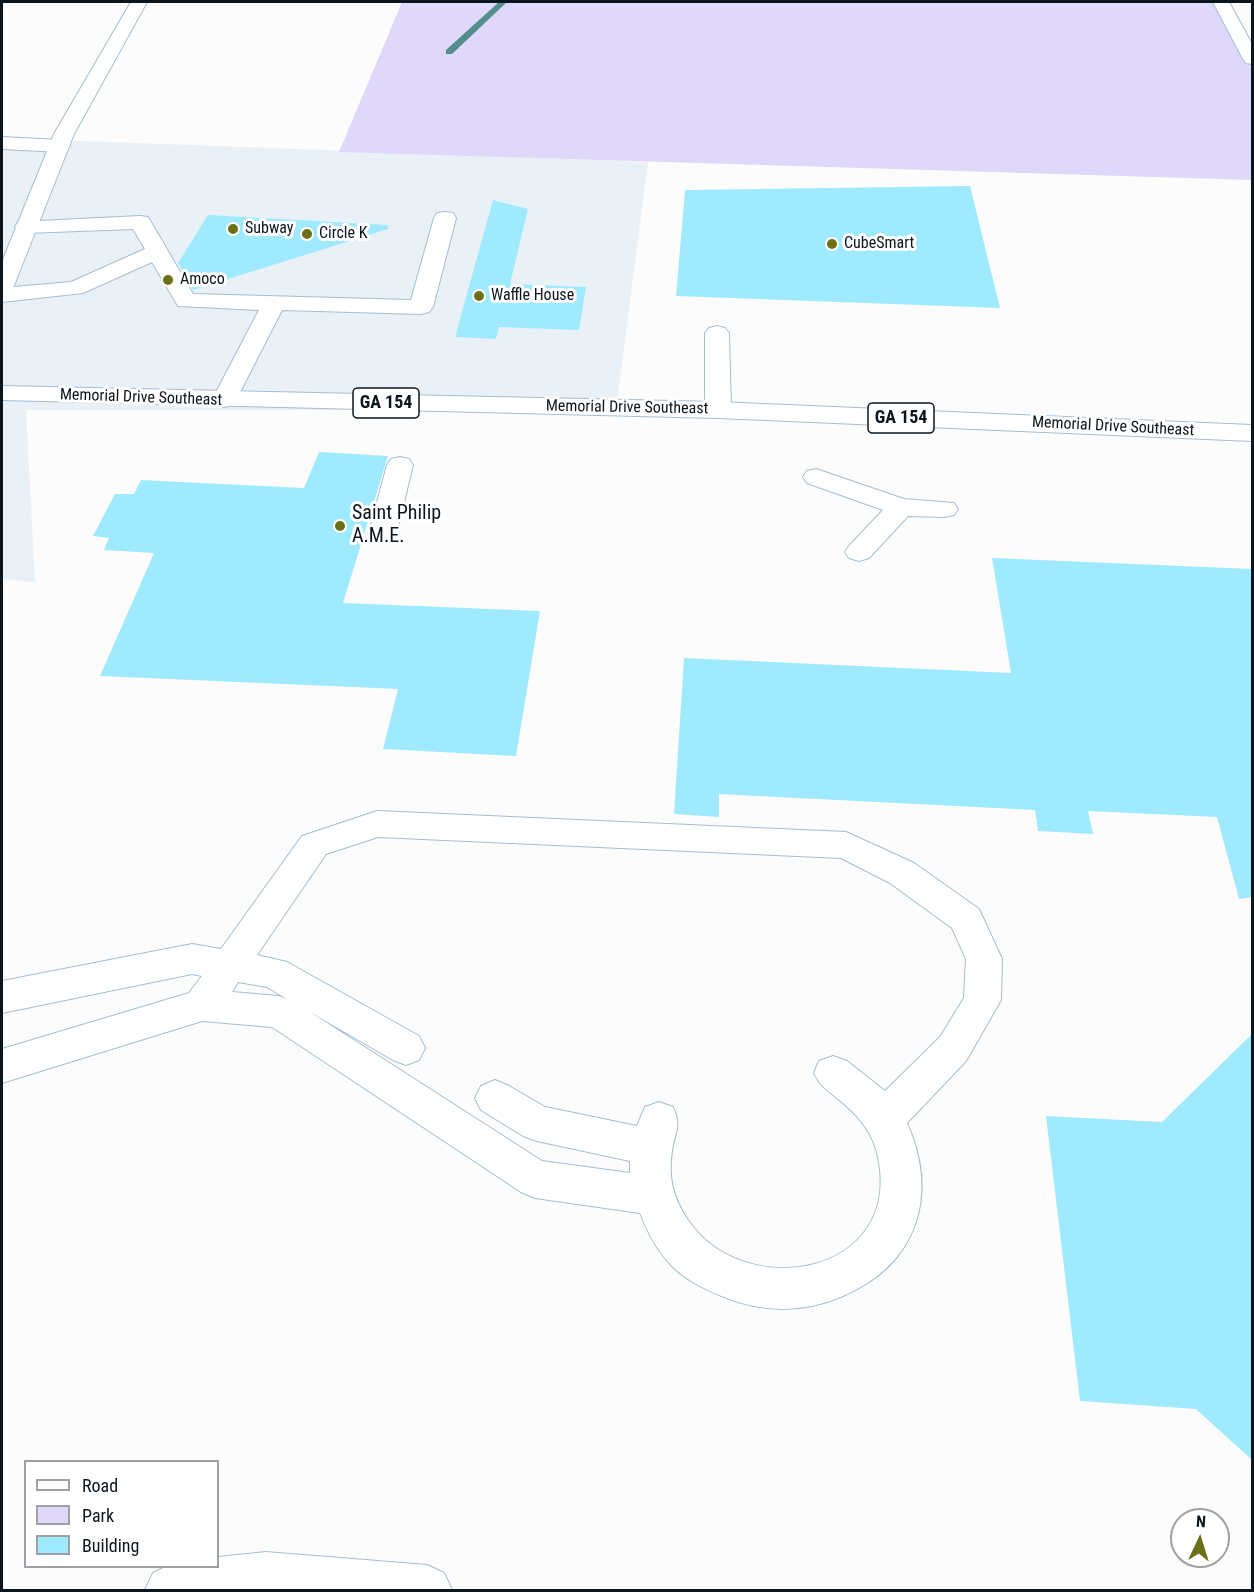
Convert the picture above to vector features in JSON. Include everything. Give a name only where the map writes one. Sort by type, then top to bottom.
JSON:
[{"type":"main road","points":[[2,288],[60,146],[139,2]]},
{"type":"main road","points":[[1221,2],[1252,59]]},
{"type":"main road","points":[[2,143],[60,146]]},
{"type":"main road","points":[[26,227],[140,222],[186,301],[421,307],[445,218]]},
{"type":"main road","points":[[2,295],[75,288],[157,252]]},
{"type":"main road","points":[[224,400],[274,303]]},
{"type":"main road","points":[[717,333],[718,410]]},
{"type":"main road","name":"Memorial Drive Southeast","points":[[2,393],[718,410],[1252,433]]},
{"type":"main road","points":[[382,535],[399,465]]},
{"type":"main road","points":[[816,477],[901,507],[944,508]]},
{"type":"main road","points":[[859,552],[901,507]]},
{"type":"main road","points":[[202,1005],[314,845],[377,824],[846,845],[902,873],[966,919],[984,959],[981,1000],[953,1049],[884,1119]]},
{"type":"main road","points":[[2,997],[192,959],[274,972],[406,1048]]},
{"type":"main road","points":[[2,1066],[202,1005],[279,1012],[535,1179],[654,1196]]},
{"type":"main road","points":[[495,1098],[537,1123],[636,1144],[654,1135],[649,1184],[661,1217],[682,1247],[711,1271],[747,1286],[785,1291],[822,1286],[856,1270],[882,1246],[898,1216],[903,1183],[898,1150],[884,1119],[862,1093],[833,1073]]},
{"type":"main road","points":[[170,1590],[182,1586],[266,1576],[427,1590]]},
{"type":"shaded area","points":[[2,138],[648,162],[616,410],[26,410],[35,582],[2,579]]},
{"type":"green space","points":[[402,2],[1223,2],[1252,55],[1252,180],[339,152]]},
{"type":"building","name":"CubeSmart","points":[[970,186],[1000,308],[676,296],[685,190]]},
{"type":"building","points":[[493,200],[528,209],[510,284],[586,287],[579,330],[499,327],[496,339],[455,337]]},
{"type":"building","points":[[208,215],[388,225],[388,229],[193,290],[178,263]]},
{"type":"building","points":[[319,452],[388,456],[343,603],[540,611],[516,756],[383,749],[398,689],[100,676],[154,553],[104,550],[109,538],[93,536],[115,494],[134,494],[141,480],[304,488]]},
{"type":"building","points":[[992,558],[1252,569],[1252,897],[1239,899],[1217,817],[1088,811],[1093,834],[1038,831],[1035,810],[719,794],[719,817],[674,814],[684,658],[1011,673]]},
{"type":"building","points":[[1252,1034],[1252,1460],[1196,1409],[1080,1401],[1046,1116],[1162,1122]]},
{"type":"waterway","points":[[449,52],[503,2]]},
{"type":"place","name":"Subway","points":[[233,229]]},
{"type":"place","name":"Circle K","points":[[307,234]]},
{"type":"place","name":"CubeSmart","points":[[832,244]]},
{"type":"place","name":"Amoco","points":[[168,280]]},
{"type":"place","name":"Waffle House","points":[[479,296]]},
{"type":"place","name":"Saint Philip A.M.E.","points":[[340,526]]}]
